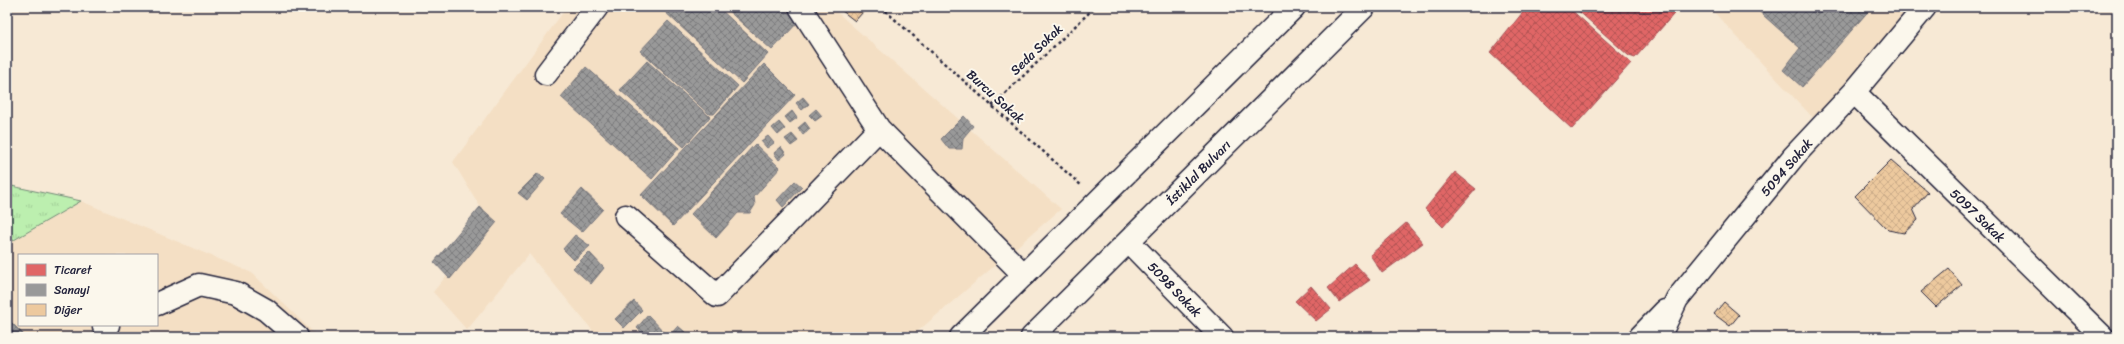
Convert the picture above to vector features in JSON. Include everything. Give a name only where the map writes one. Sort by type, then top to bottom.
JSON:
[{"type":"main road","points":[[546,74],[597,7]]},
{"type":"main road","points":[[800,7],[879,129],[1024,274]]},
{"type":"main road","points":[[961,337],[1294,7]]},
{"type":"main road","name":"İstiklal Bulvarı","points":[[1032,337],[1364,7]]},
{"type":"main road","name":"5094 Sokak","points":[[1659,337],[1677,299],[1794,156],[1854,92],[1926,7]]},
{"type":"main road","name":"5097 Sokak","points":[[1854,92],[2103,337]]},
{"type":"main road","points":[[626,216],[717,296],[879,129]]},
{"type":"main road","name":"5098 Sokak","points":[[1129,242],[1222,337]]},
{"type":"main road","points":[[158,304],[199,285],[236,293],[266,310],[297,337]]},
{"type":"main road","points":[[1640,337],[1677,299]]},
{"type":"path","name":"Burcu Sokak","points":[[881,7],[1098,201]]},
{"type":"path","name":"Seda Sokak","points":[[992,106],[1095,7]]},
{"type":"shaded area","points":[[567,7],[831,7],[1061,209],[911,337],[598,337],[529,254],[467,330],[433,292],[490,223],[453,162]]},
{"type":"shaded area","points":[[1709,7],[1916,7],[1817,122]]},
{"type":"shaded area","points":[[81,201],[252,273],[318,337],[7,337],[7,244]]},
{"type":"green space","points":[[7,185],[81,201],[7,244]]},
{"type":"building: Ticaret","points":[[1527,7],[1568,7],[1631,63],[1572,129],[1490,53]]},
{"type":"building: Ticaret","points":[[1574,7],[1680,7],[1635,58],[1629,56]]},
{"type":"building: Ticaret","points":[[1455,172],[1476,189],[1443,227],[1425,209]]},
{"type":"building: Ticaret","points":[[1406,223],[1423,243],[1382,273],[1370,255]]},
{"type":"building: Ticaret","points":[[1355,264],[1370,280],[1339,302],[1328,288]]},
{"type":"building: Ticaret","points":[[1311,286],[1331,309],[1316,321],[1295,301]]},
{"type":"building: Sanayi","points":[[667,7],[718,7],[768,54],[742,83],[664,11]]},
{"type":"building: Sanayi","points":[[724,7],[782,7],[798,22],[772,50]]},
{"type":"building: Sanayi","points":[[1754,7],[1872,7],[1802,87],[1783,70],[1800,48]]},
{"type":"building: Sanayi","points":[[668,21],[738,86],[714,114],[709,114],[640,51]]},
{"type":"building: Sanayi","points":[[647,61],[710,117],[684,147],[620,90]]},
{"type":"building: Sanayi","points":[[764,64],[795,95],[673,226],[641,195]]},
{"type":"building: Sanayi","points":[[586,67],[679,148],[652,179],[561,97]]},
{"type":"building: Sanayi","points":[[803,97],[809,104],[802,110],[796,103]]},
{"type":"building: Sanayi","points":[[816,109],[822,116],[815,121],[809,115]]},
{"type":"building: Sanayi","points":[[792,111],[797,118],[790,123],[785,117]]},
{"type":"building: Sanayi","points":[[964,116],[973,126],[963,138],[962,149],[949,149],[941,139]]},
{"type":"building: Sanayi","points":[[779,122],[785,129],[778,135],[772,128]]},
{"type":"building: Sanayi","points":[[805,122],[810,129],[803,135],[798,128]]},
{"type":"building: Sanayi","points":[[792,134],[798,141],[791,146],[785,139]]},
{"type":"building: Sanayi","points":[[768,136],[774,143],[767,148],[761,141]]},
{"type":"building: Sanayi","points":[[755,144],[780,168],[754,197],[755,205],[750,213],[738,213],[716,238],[691,214]]},
{"type":"building: Sanayi","points":[[781,147],[786,154],[779,160],[774,153]]},
{"type":"building: Sanayi","points":[[538,173],[545,179],[527,200],[518,193]]},
{"type":"building: Sanayi","points":[[795,181],[802,187],[783,207],[777,200]]},
{"type":"building: Sanayi","points":[[582,189],[603,209],[582,232],[560,214]]},
{"type":"building: Sanayi","points":[[480,207],[497,222],[450,279],[434,262]]},
{"type":"building: Sanayi","points":[[575,235],[590,246],[574,260],[563,249]]},
{"type":"building: Sanayi","points":[[589,252],[604,268],[591,284],[573,268]]},
{"type":"building: Sanayi","points":[[634,301],[642,310],[624,328],[615,319]]},
{"type":"building: Sanayi","points":[[648,315],[665,333],[662,337],[646,337],[637,328]]},
{"type":"building: Sanayi","points":[[7,318],[26,337],[7,337]]},
{"type":"building: Sanayi","points":[[678,326],[691,337],[668,337]]},
{"type":"building: Diğer","points":[[844,7],[858,7],[863,12],[855,21],[841,10]]},
{"type":"building: Diğer","points":[[1891,160],[1928,192],[1913,209],[1918,220],[1904,233],[1888,230],[1855,196]]},
{"type":"building: Diğer","points":[[1949,269],[1962,285],[1936,307],[1921,292]]},
{"type":"building: Diğer","points":[[1724,302],[1739,315],[1730,326],[1714,314]]}]
